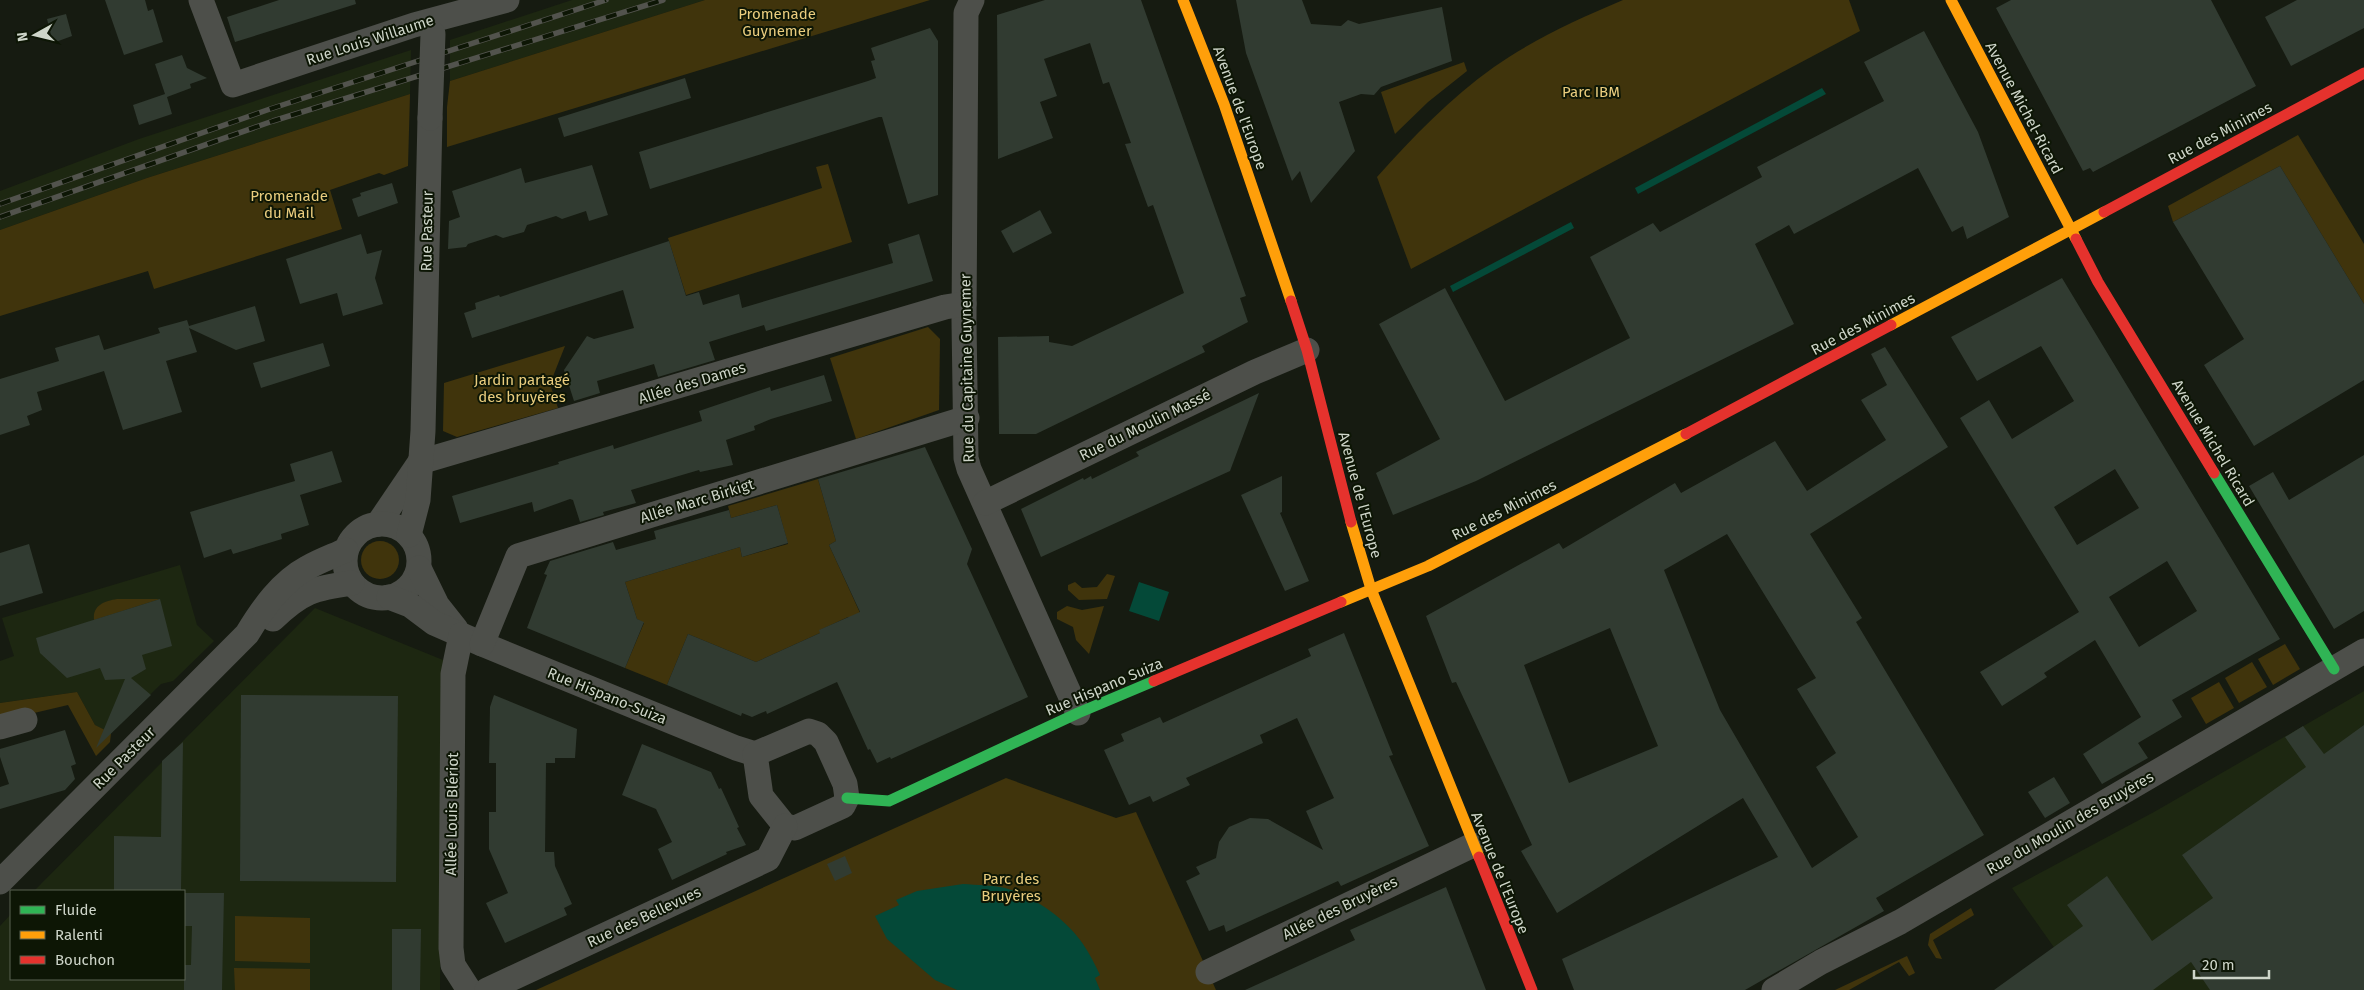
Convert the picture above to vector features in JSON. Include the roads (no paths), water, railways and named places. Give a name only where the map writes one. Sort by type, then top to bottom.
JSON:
[{"type":"street","name":"Rue Louis Willaume","points":[[201,0],[233,85],[433,18],[507,0]]},
{"type":"street","name":"Rue du Capitaine Guynemer","points":[[972,0],[966,13],[964,304],[967,418],[966,458],[1078,713]]},
{"type":"street","name":"Avenue de l'Europe","points":[[1183,0],[1224,104],[1307,350],[1358,550],[1371,589],[1532,990]]},
{"type":"street","name":"Avenue Michel-Ricard","points":[[1957,2],[2072,230]]},
{"type":"street","name":"Rue Pasteur","points":[[409,535],[418,500],[423,431],[433,18]]},
{"type":"street","name":"Rue des Minimes","points":[[1371,589],[1428,566],[1720,417],[2364,73]]},
{"type":"street","name":"Avenue Michel Ricard","points":[[2072,230],[2098,282],[2334,669]]},
{"type":"street","name":"Allée des Dames","points":[[420,462],[945,307],[964,304]]},
{"type":"street","name":"Rue du Moulin Massé","points":[[985,502],[1255,372],[1307,350]]},
{"type":"street","name":"Allée Marc Birkigt","points":[[471,640],[518,556],[967,418]]},
{"type":"street","name":"Rue Pasteur","points":[[378,524],[420,462]]},
{"type":"street","points":[[378,524],[390,524],[409,535],[418,550],[419,568],[415,578],[408,587],[389,597],[367,595],[352,583],[347,573],[345,561],[346,550],[353,537],[365,528],[378,524]]},
{"type":"street","name":"Rue Pasteur","points":[[0,882],[247,634],[275,594],[306,568],[346,550]]},
{"type":"street","name":"Rue Hispano-Suiza","points":[[419,568],[437,605],[471,640]]},
{"type":"street","name":"Rue Pasteur","points":[[247,634],[272,620],[296,598],[315,589],[352,583]]},
{"type":"street","name":"Rue Hispano Suiza","points":[[848,798],[889,801],[1078,713],[1371,589]]},
{"type":"street","name":"Rue Hispano-Suiza","points":[[389,597],[410,605],[434,623],[471,640],[755,754]]},
{"type":"street","name":"Allée Louis Blériot","points":[[469,990],[453,965],[451,948],[453,674],[471,640]]},
{"type":"street","name":"Rue du Moulin des Bruyères","points":[[1774,990],[1821,962],[1900,922],[2364,651]]},
{"type":"street","points":[[0,727],[25,720]]},
{"type":"street","points":[[809,731],[818,734],[826,742],[846,784],[848,798],[843,806],[795,828],[785,826],[761,796],[755,754],[809,731]]},
{"type":"street","name":"Rue des Bellevues","points":[[487,990],[768,859],[785,826]]},
{"type":"street","name":"Allée des Bruyères","points":[[1208,972],[1473,845]]},
{"type":"railway","points":[[0,204],[270,109],[606,0]]},
{"type":"railway","points":[[0,217],[273,121],[663,0]]},
{"type":"park label","name":"Promenade Guynemer","points":[[777,22]]},
{"type":"park label","name":"Parc IBM","points":[[1591,92]]},
{"type":"park label","name":"Promenade du Mail","points":[[289,204]]},
{"type":"park label","name":"Jardin partagé des bruyères","points":[[522,388]]},
{"type":"park label","name":"Parc des Bruyères","points":[[1011,888]]}]
